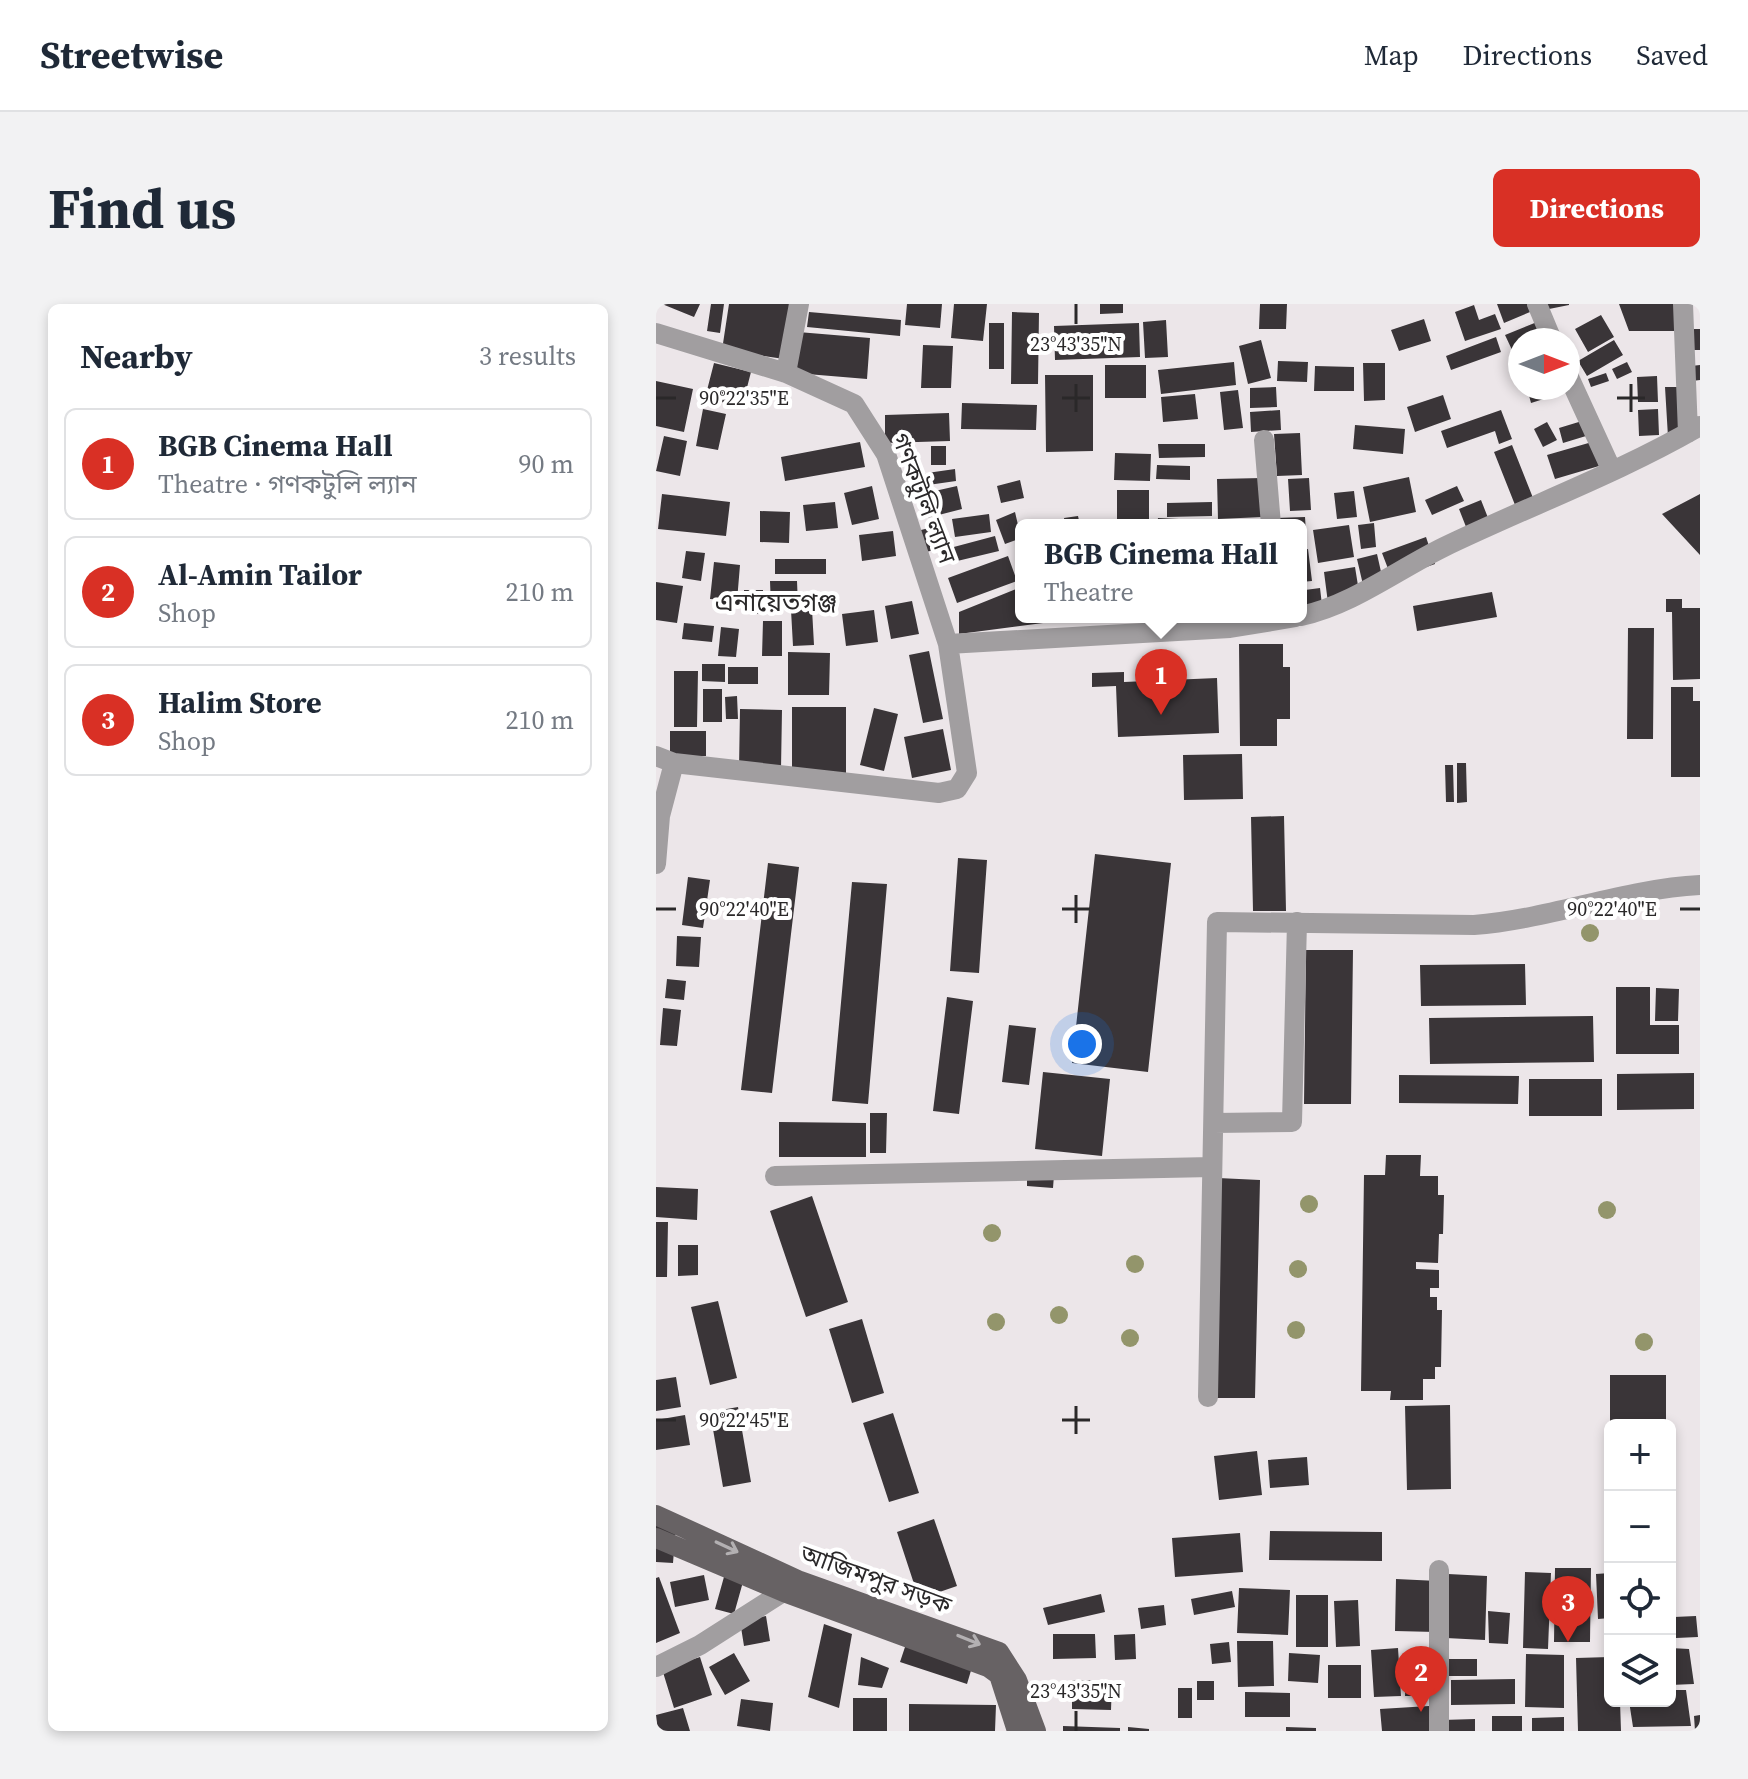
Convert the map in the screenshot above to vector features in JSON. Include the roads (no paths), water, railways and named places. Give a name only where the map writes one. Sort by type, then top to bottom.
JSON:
[{"type":"main road","name":"আজিমপুর সড়ক","points":[[656,1515],[792,1586],[988,1667],[999,1675],[1017,1731]]},
{"type":"main road","name":"আজিমপুর সড়ক","points":[[656,1538],[792,1586],[999,1652],[1017,1680],[1036,1731]]},
{"type":"street","points":[[786,373],[799,304]]},
{"type":"street","points":[[1537,304],[1547,328]]},
{"type":"street","points":[[1307,614],[1329,610],[1427,556],[1694,430],[1683,304]]},
{"type":"street","name":"গণকটুলি ল্যান","points":[[656,333],[786,373],[854,404],[886,454],[948,644],[967,773],[957,789],[939,793],[665,760]]},
{"type":"street","points":[[1579,400],[1612,471]]},
{"type":"street","points":[[1264,440],[1271,519]]},
{"type":"street","points":[[948,644],[1230,628],[1259,623]]},
{"type":"street","points":[[656,864],[665,760]]},
{"type":"street","points":[[1208,1397],[1217,922],[1507,922],[1638,892],[1700,885]]},
{"type":"street","points":[[1214,1123],[1292,1122],[1297,922]]},
{"type":"street","points":[[775,1176],[1212,1167]]},
{"type":"street","points":[[1439,1570],[1439,1731]]},
{"type":"street","points":[[656,1667],[700,1645],[792,1586]]},
{"type":"place","name":"BGB Cinema Hall","points":[[1161,715]]},
{"type":"place","name":"Halim Store","points":[[1568,1642]]},
{"type":"place","name":"Al-Amin Tailor","points":[[1421,1712]]},
{"type":"district","name":"এনায়েতগঞ্জ","points":[[776,602]]}]
